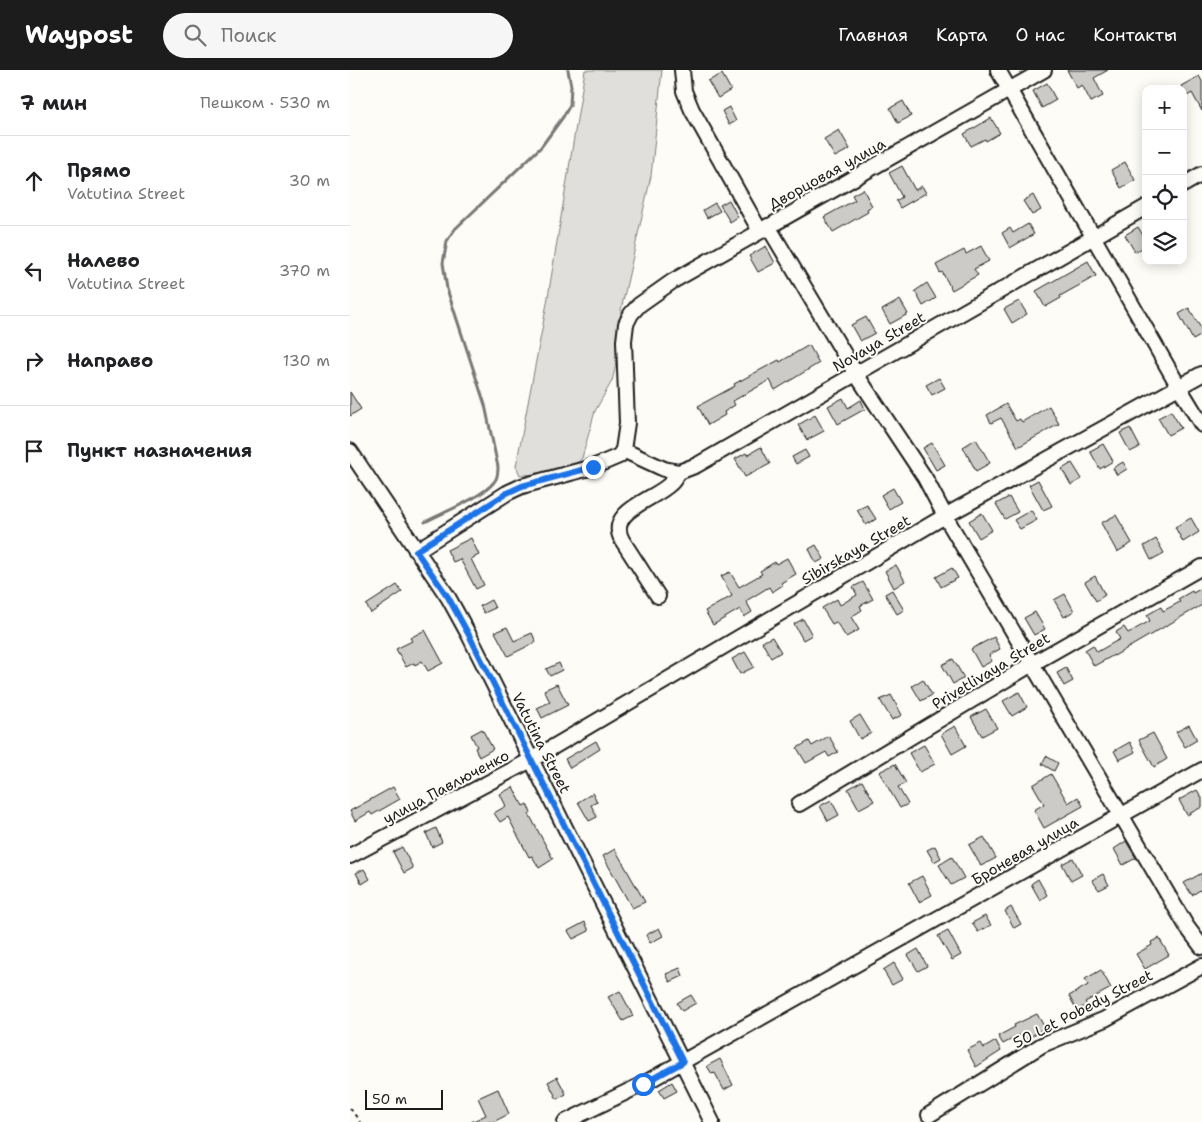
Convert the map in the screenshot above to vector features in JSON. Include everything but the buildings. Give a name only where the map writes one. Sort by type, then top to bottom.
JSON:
[{"type":"street","points":[[695,70],[682,76],[684,91],[692,110],[856,374],[925,478],[945,516],[1032,664],[1187,926],[1202,947]]},
{"type":"street","points":[[998,70],[1202,425]]},
{"type":"street","name":"Дворцовая улица","points":[[623,450],[626,423],[624,341],[626,324],[631,314],[639,305],[673,281],[764,228],[1044,70]]},
{"type":"street","points":[[1187,183],[1202,174]]},
{"type":"street","name":"Novaya Street","points":[[679,472],[697,465],[1142,209]]},
{"type":"street","name":"Sibirskaya Street","points":[[531,760],[945,516],[1202,374]]},
{"type":"street","points":[[416,551],[507,493],[522,486],[593,467],[619,456],[623,450],[664,469],[679,472],[670,485],[624,515],[618,526],[622,540],[658,596]]},
{"type":"street","name":"Vatutina Street","points":[[350,451],[448,597],[712,1122]]},
{"type":"street","name":"Privetlivaya Street","points":[[799,804],[1032,664],[1202,567]]},
{"type":"street","name":"улица Павлюченко","points":[[350,856],[531,760]]},
{"type":"street","name":"Броневая улица","points":[[683,1062],[1202,770]]},
{"type":"street","name":"50 Let Pobedy Street","points":[[929,1115],[1042,1045],[1105,1018],[1202,966]]},
{"type":"street","points":[[565,1122],[683,1062]]},
{"type":"path","points":[[350,1108],[360,1122]]},
{"type":"shaded area","points":[[585,70],[662,70],[651,176],[621,310],[615,369],[612,381],[595,411],[582,458],[577,464],[546,474],[520,475],[516,466],[547,303]]},
{"type":"waterway","points":[[425,522],[489,488],[498,473],[485,405],[447,289],[443,263],[447,241],[455,229],[541,147],[563,117],[570,105],[571,86],[568,70]]},
{"type":"route","points":[[593,467],[522,486],[507,493],[416,551],[448,597],[470,637],[683,1062],[643,1084]]}]
